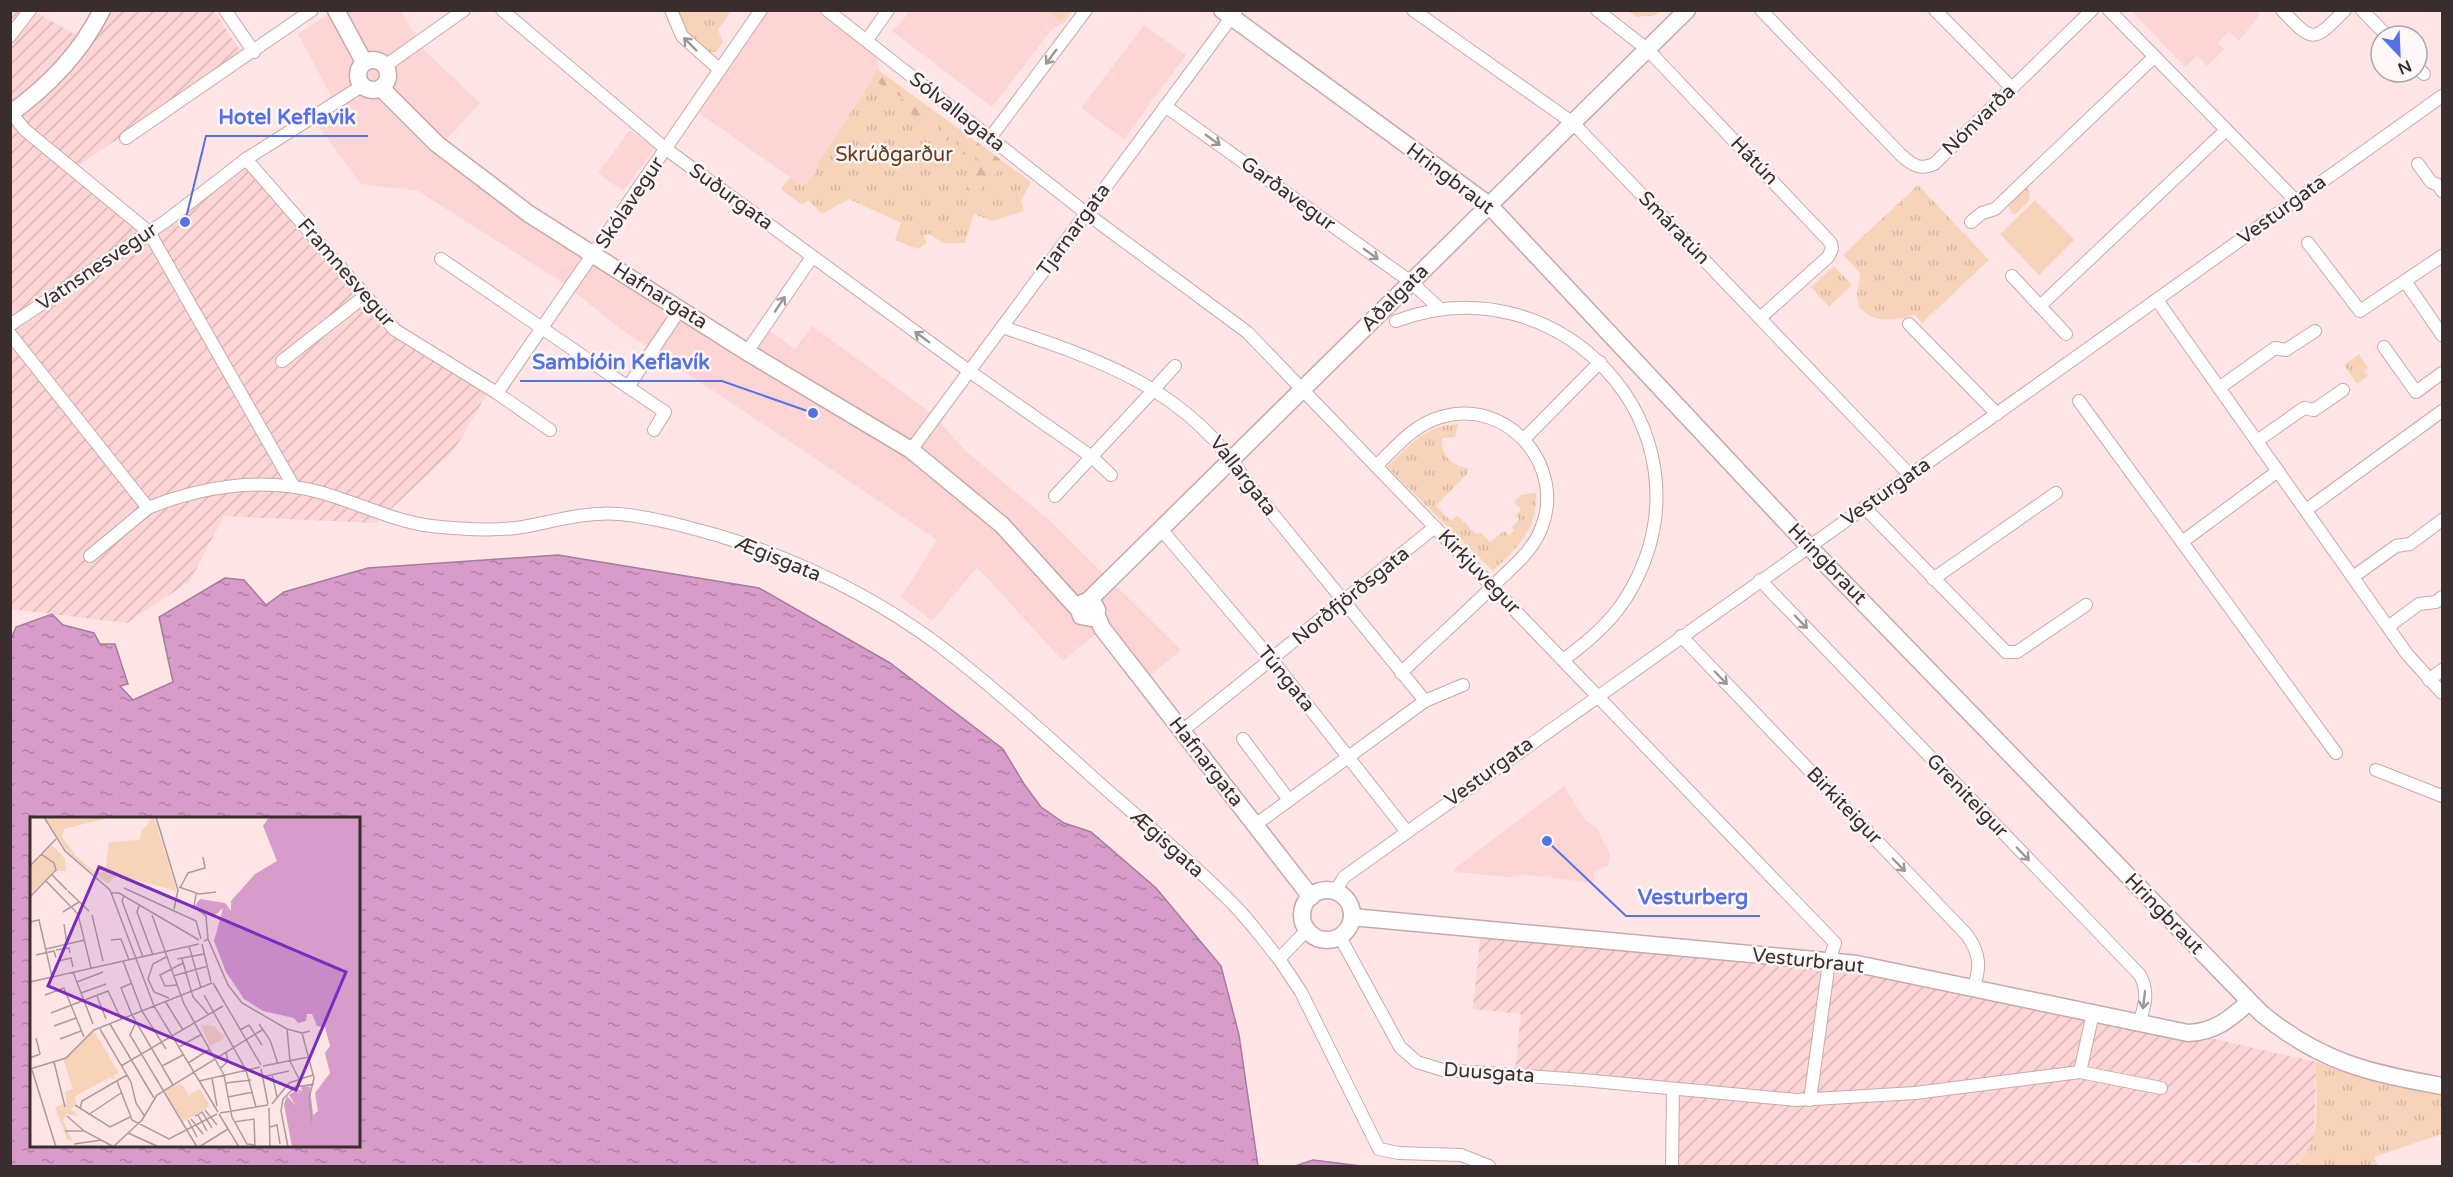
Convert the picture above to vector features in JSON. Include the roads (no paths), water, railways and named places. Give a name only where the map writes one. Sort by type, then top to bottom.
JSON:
[{"type":"street","points":[[10,36],[20,26],[30,10]]},
{"type":"street","points":[[102,10],[70,62],[36,96],[11,114],[25,130],[149,232],[294,487]]},
{"type":"street","points":[[225,10],[254,52]]},
{"type":"street","points":[[126,138],[312,10]]},
{"type":"street","points":[[336,10],[364,62]]},
{"type":"street","points":[[385,66],[464,10]]},
{"type":"street","name":"Suðurgata","points":[[502,10],[666,149],[969,371]]},
{"type":"street","points":[[671,10],[677,29],[687,42],[720,70]]},
{"type":"street","name":"Skólavegur","points":[[497,393],[761,10]]},
{"type":"street","name":"Sólvallagata","points":[[827,10],[1086,213]]},
{"type":"street","points":[[867,40],[888,10]]},
{"type":"street","points":[[990,138],[1086,10]]},
{"type":"street","name":"Smáratún","points":[[1413,10],[1573,123],[1910,475]]},
{"type":"street","name":"Hátún","points":[[1596,10],[1648,50],[1831,243],[1832,249],[1828,257],[1760,318]]},
{"type":"street","name":"Aðalgata","points":[[1091,611],[1104,585],[1687,10]]},
{"type":"street","name":"Nónvarða","points":[[1761,10],[1901,155],[1916,166],[1925,167],[1934,164],[2092,10]]},
{"type":"street","points":[[1935,10],[2012,88]]},
{"type":"street","points":[[2109,10],[2296,201]]},
{"type":"street","points":[[2282,10],[2304,33],[2313,36],[2321,34],[2345,10]]},
{"type":"street","points":[[2362,10],[2375,24]]},
{"type":"street","name":"Tjarnargata","points":[[911,450],[1165,106],[1230,13]]},
{"type":"street","name":"Hringbraut","points":[[1230,13],[1489,205],[1809,546],[2249,1002],[2288,1034],[2334,1059],[2383,1075],[2442,1086]]},
{"type":"street","points":[[1971,222],[1982,213],[1995,209],[2154,57]]},
{"type":"street","points":[[375,60],[385,66],[387,80],[381,88],[371,90],[362,86],[357,75],[364,62],[375,60]]},
{"type":"street","name":"Vatnsnesvegur","points":[[10,325],[149,232],[246,159],[362,86]]},
{"type":"street","name":"Hafnargata","points":[[381,88],[437,144],[530,214],[747,352],[911,450],[1002,525],[1057,585],[1091,611],[1311,897]]},
{"type":"street","name":"Vesturgata","points":[[1335,892],[1344,877],[1597,695],[1997,414],[2442,96]]},
{"type":"street","name":"Garðavegur","points":[[1165,106],[1411,282],[1440,309]]},
{"type":"street","points":[[2040,306],[2226,130]]},
{"type":"street","name":"Framnesvegur","points":[[246,159],[395,330],[497,393],[549,430]]},
{"type":"street","points":[[2418,164],[2431,182],[2442,191]]},
{"type":"street","name":"Kirkjuvegur","points":[[1086,213],[1247,332],[1835,943],[1829,962]]},
{"type":"street","points":[[2308,243],[2360,311],[2442,256]]},
{"type":"street","points":[[747,352],[812,257]]},
{"type":"street","points":[[441,259],[665,412],[654,430]]},
{"type":"street","points":[[2012,276],[2066,334]]},
{"type":"street","points":[[2405,281],[2442,335]]},
{"type":"street","points":[[282,361],[365,296]]},
{"type":"street","points":[[2157,300],[2388,627],[2429,680],[2442,693]]},
{"type":"street","points":[[628,387],[681,308]]},
{"type":"street","points":[[1396,321],[1440,309],[1478,308],[1528,317],[1567,336],[1600,362],[1626,393],[1647,439],[1656,488],[1654,521],[1644,562],[1626,599],[1605,625],[1563,660]]},
{"type":"street","points":[[1909,324],[1997,414]]},
{"type":"street","name":"Vallargata","points":[[1002,327],[1115,369],[1193,417],[1232,459],[1246,482],[1425,701]]},
{"type":"street","points":[[2219,388],[2275,348],[2286,350],[2315,330]]},
{"type":"street","points":[[10,334],[148,508]]},
{"type":"street","points":[[2384,347],[2416,392],[2442,373]]},
{"type":"street","points":[[1524,439],[1600,362]]},
{"type":"street","points":[[1055,496],[1175,366]]},
{"type":"street","points":[[969,371],[1092,457],[1112,475]]},
{"type":"street","points":[[2257,441],[2304,408],[2314,410],[2343,390]]},
{"type":"street","points":[[2079,402],[2336,753]]},
{"type":"street","points":[[2306,510],[2442,411]]},
{"type":"street","points":[[1376,466],[1414,430],[1432,419],[1453,414],[1474,414],[1492,418],[1509,427],[1524,439],[1537,456],[1545,476],[1547,509],[1541,530],[1529,550],[1401,673]]},
{"type":"street","points":[[2182,542],[2278,471]]},
{"type":"street","name":"Ægisgata","points":[[90,556],[148,508],[184,494],[237,485],[294,487],[428,526],[464,529],[516,527],[552,520],[617,514],[693,528],[761,548],[875,603],[940,646],[1046,735],[1235,905],[1279,959],[1301,992],[1379,1149],[1399,1153],[1461,1155],[1490,1167]]},
{"type":"street","points":[[1933,579],[2056,493]]},
{"type":"street","points":[[1864,507],[2002,650],[2010,653],[2017,652],[2086,605]]},
{"type":"street","points":[[2353,577],[2396,546],[2410,544],[2442,520]]},
{"type":"street","name":"Norðfjörðsgata","points":[[1182,731],[1435,527]]},
{"type":"street","name":"Túngata","points":[[1161,528],[1272,660],[1407,832]]},
{"type":"street","name":"Greniteigur","points":[[1760,580],[2140,975],[2145,987],[2146,999],[2139,1023]]},
{"type":"street","points":[[2388,627],[2419,604],[2436,602],[2442,597]]},
{"type":"street","name":"Birkiteigur","points":[[1681,636],[1967,935],[1975,947],[1979,966],[1974,989]]},
{"type":"street","points":[[2429,680],[2442,670]]},
{"type":"street","points":[[1255,825],[1425,701],[1463,685]]},
{"type":"street","points":[[1243,739],[1289,800]]},
{"type":"street","points":[[2376,770],[2442,796]]},
{"type":"street","points":[[1322,891],[1335,892],[1349,904],[1352,917],[1346,932],[1340,937],[1330,940],[1320,939],[1307,930],[1302,915],[1304,905],[1311,897],[1322,891]]},
{"type":"street","name":"Vesturbraut","points":[[1352,917],[1857,964],[2188,1033],[2198,1033],[2224,1024],[2249,1002]]},
{"type":"street","points":[[1279,959],[1307,930]]},
{"type":"street","name":"Duusgata","points":[[1340,937],[1400,1047],[1424,1065],[1443,1070],[1810,1100],[1915,1093],[2080,1072],[2162,1088]]},
{"type":"street","points":[[1810,1100],[1829,962]]},
{"type":"street","points":[[2080,1072],[2093,1013]]},
{"type":"street","points":[[1672,1167],[1673,1089]]},
{"type":"water","points":[[558,555],[759,588],[890,663],[1003,749],[1041,807],[1064,823],[1091,832],[1156,888],[1221,966],[1239,1035],[1258,1166],[11,1166],[10,641],[16,627],[52,614],[63,625],[94,633],[100,644],[115,644],[128,684],[120,686],[133,700],[173,682],[159,617],[225,578],[244,580],[266,605],[284,592],[368,568]]},
{"type":"water","points":[[1313,1160],[1361,1166],[1295,1166]]},
{"type":"place","name":"Hotel Keflavik","points":[[185,222]]},
{"type":"place","name":"Sambíóin Keflavík","points":[[813,413]]},
{"type":"place","name":"Vesturberg","points":[[1547,841]]},
{"type":"park label","name":"Skrúðgarður","points":[[894,155]]}]
